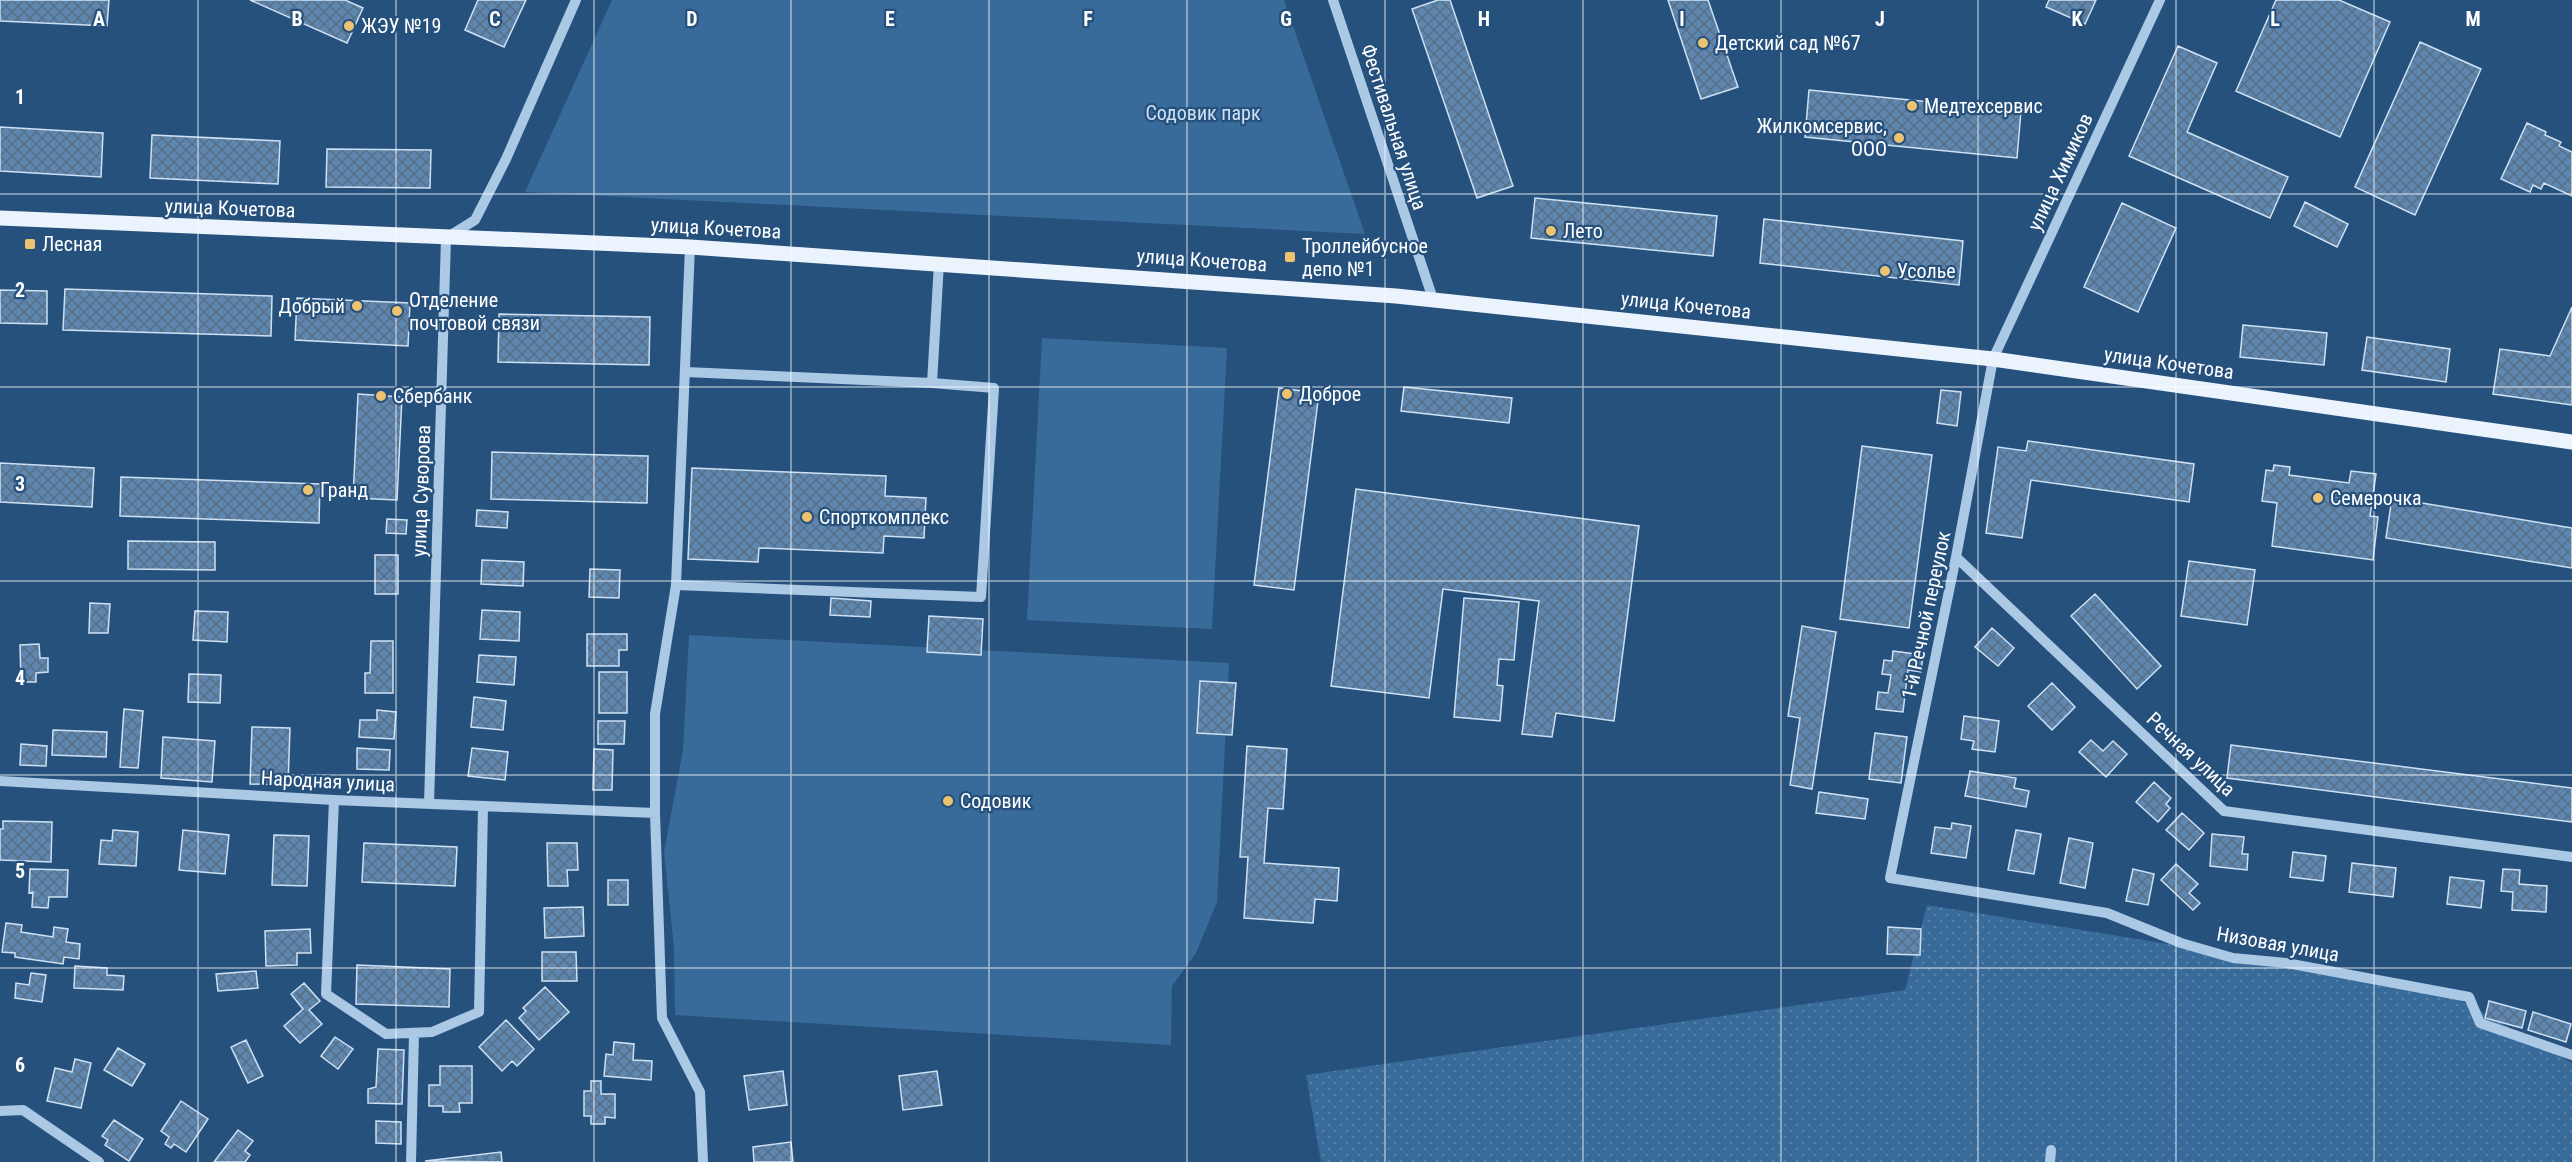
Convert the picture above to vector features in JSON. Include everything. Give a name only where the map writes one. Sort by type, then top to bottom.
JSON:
[{"type":"main road","name":"улица Кочетова","points":[[0,218],[690,247],[1256,284],[1433,299],[1993,359],[2572,442]]},
{"type":"street","points":[[446,238],[475,220],[526,116],[576,0]]},
{"type":"street","name":"Фестивальная улица","points":[[1333,0],[1433,299]]},
{"type":"street","name":"улица Химиков","points":[[1993,359],[2160,0]]},
{"type":"street","points":[[475,220],[482,232],[497,240]]},
{"type":"street","name":"улица Суворова","points":[[429,804],[446,238]]},
{"type":"street","points":[[690,247],[676,585],[654,714],[655,813],[662,1018],[700,1092],[703,1162]]},
{"type":"street","points":[[932,384],[939,263]]},
{"type":"street","name":"1-й Речной переулок","points":[[1890,878],[1956,557],[1993,359]]},
{"type":"street","points":[[676,585],[981,597],[994,388],[686,372]]},
{"type":"street","name":"Речная улица","points":[[1956,557],[2224,811],[2572,857]]},
{"type":"street","name":"Народная улица","points":[[0,781],[334,800],[655,813]]},
{"type":"street","points":[[334,800],[326,994],[386,1034],[432,1032],[479,1012],[483,807]]},
{"type":"street","name":"Низовая улица","points":[[1890,878],[2107,913],[2181,943],[2232,958],[2286,963],[2469,997],[2480,1023],[2572,1055]]},
{"type":"street","points":[[411,1162],[414,1033]]},
{"type":"street","points":[[0,1111],[23,1110],[99,1162]]},
{"type":"street","points":[[2050,1162],[2051,1150]]},
{"type":"green space","name":"Содовик парк","points":[[612,0],[1284,0],[1365,234],[525,192]]},
{"type":"green space","points":[[1042,338],[1227,348],[1212,629],[1027,620]]},
{"type":"green space","name":"Содовик","points":[[689,635],[1229,663],[1217,902],[1196,953],[1172,986],[1171,1045],[675,1015],[674,947],[664,852],[683,750]]},
{"type":"green space","points":[[1927,905],[2439,988],[2572,1063],[2572,1162],[1321,1162],[1306,1075],[1905,990]]},
{"type":"building","points":[[0,0],[109,0],[107,26],[0,21]]},
{"type":"building","points":[[250,0],[345,0],[363,8],[347,43]]},
{"type":"building","points":[[478,0],[526,0],[504,47],[465,30]]},
{"type":"building","points":[[1438,0],[1450,0],[1513,186],[1477,198],[1412,9]]},
{"type":"building","name":"Детский сад №67","points":[[1668,0],[1708,0],[1738,87],[1701,99]]},
{"type":"building","points":[[2049,0],[2096,0],[2085,24],[2046,7]]},
{"type":"building","points":[[2276,0],[2339,0],[2390,22],[2340,137],[2236,91]]},
{"type":"building","points":[[2420,42],[2481,69],[2415,215],[2355,187]]},
{"type":"building","points":[[2178,46],[2217,63],[2187,132],[2288,177],[2270,218],[2129,156]]},
{"type":"building","points":[[1809,90],[2021,111],[2017,158],[1805,137]]},
{"type":"building","points":[[2527,123],[2546,132],[2545,135],[2561,142],[2559,146],[2572,152],[2572,196],[2544,183],[2541,189],[2533,185],[2530,192],[2501,179]]},
{"type":"building","points":[[0,127],[103,133],[101,177],[0,171]]},
{"type":"building","points":[[152,135],[280,141],[278,184],[150,178]]},
{"type":"building","points":[[327,149],[431,150],[430,188],[326,187]]},
{"type":"building","points":[[1535,198],[1717,216],[1713,256],[1531,238]]},
{"type":"building","points":[[2305,202],[2348,224],[2337,247],[2294,226]]},
{"type":"building","points":[[2122,203],[2176,228],[2138,312],[2084,287]]},
{"type":"building","points":[[1764,219],[1963,241],[1959,285],[1760,263]]},
{"type":"building","points":[[65,289],[272,296],[271,336],[63,330]]},
{"type":"building","points":[[0,290],[47,291],[47,324],[0,323]]},
{"type":"building","points":[[297,298],[410,303],[408,346],[295,340]]},
{"type":"building","points":[[2572,307],[2572,405],[2493,394],[2500,349],[2550,356]]},
{"type":"building","points":[[499,314],[650,317],[649,365],[498,362]]},
{"type":"building","points":[[2243,325],[2327,333],[2324,365],[2240,357]]},
{"type":"building","points":[[2367,337],[2450,349],[2446,382],[2362,370]]},
{"type":"building","points":[[1404,387],[1512,398],[1509,423],[1401,411]]},
{"type":"building","points":[[1279,388],[1319,393],[1294,590],[1254,585]]},
{"type":"building","points":[[1941,390],[1961,392],[1957,426],[1937,423]]},
{"type":"building","points":[[358,394],[402,397],[397,500],[353,498]]},
{"type":"building","points":[[2028,441],[2194,464],[2189,502],[2031,480],[2022,538],[1986,533],[1998,447],[2026,451]]},
{"type":"building","points":[[1862,446],[1932,455],[1909,628],[1840,619]]},
{"type":"building","points":[[492,452],[648,456],[647,503],[491,499]]},
{"type":"building","points":[[0,463],[94,468],[92,507],[0,502]]},
{"type":"building","points":[[2274,465],[2290,467],[2289,475],[2349,483],[2351,471],[2376,474],[2370,516],[2378,517],[2373,560],[2272,546],[2277,503],[2262,501],[2266,470],[2273,471]]},
{"type":"building","name":"Спорткомплекс","points":[[692,468],[886,476],[885,496],[926,498],[924,538],[884,536],[883,553],[759,548],[758,562],[688,559]]},
{"type":"building","points":[[121,477],[320,484],[319,523],[120,516]]},
{"type":"building","points":[[1356,489],[1639,526],[1614,721],[1556,713],[1552,737],[1522,734],[1539,601],[1443,589],[1429,698],[1331,686]]},
{"type":"building","points":[[2392,498],[2572,528],[2572,568],[2386,538]]},
{"type":"building","points":[[477,510],[508,512],[507,528],[476,526]]},
{"type":"building","points":[[387,519],[407,520],[406,534],[386,533]]},
{"type":"building","points":[[128,541],[215,542],[215,570],[128,569]]},
{"type":"building","points":[[375,555],[398,555],[398,594],[375,594]]},
{"type":"building","points":[[482,560],[524,562],[523,586],[481,584]]},
{"type":"building","points":[[2189,561],[2255,570],[2247,625],[2181,616]]},
{"type":"building","points":[[590,569],[620,570],[619,598],[589,597]]},
{"type":"building","points":[[2095,594],[2161,666],[2137,689],[2071,616]]},
{"type":"building","points":[[831,598],[871,601],[870,617],[830,615]]},
{"type":"building","points":[[1464,598],[1519,602],[1514,660],[1499,659],[1497,685],[1503,686],[1500,721],[1454,717]]},
{"type":"building","points":[[90,603],[110,604],[108,633],[89,633]]},
{"type":"building","points":[[482,610],[520,612],[519,641],[480,639]]},
{"type":"building","points":[[195,611],[228,612],[227,642],[193,640]]},
{"type":"building","points":[[929,616],[983,619],[981,655],[927,652]]},
{"type":"building","points":[[1802,626],[1836,632],[1812,789],[1790,785],[1800,718],[1788,716]]},
{"type":"building","points":[[1992,628],[2014,648],[1998,666],[1975,647]]},
{"type":"building","points":[[587,634],[627,634],[627,650],[619,650],[619,666],[587,666]]},
{"type":"building","points":[[371,641],[393,641],[393,693],[365,693],[365,673],[370,673]]},
{"type":"building","points":[[39,644],[40,658],[48,658],[48,672],[36,673],[36,682],[21,682],[20,645]]},
{"type":"building","points":[[1893,651],[1923,655],[1921,672],[1908,670],[1903,712],[1876,709],[1878,692],[1888,693],[1891,675],[1882,674],[1884,660],[1892,661]]},
{"type":"building","points":[[479,655],[516,657],[514,685],[477,682]]},
{"type":"building","points":[[599,672],[627,672],[627,713],[599,713]]},
{"type":"building","points":[[189,674],[221,675],[220,703],[188,702]]},
{"type":"building","points":[[1200,681],[1236,683],[1232,735],[1197,733]]},
{"type":"building","points":[[2052,683],[2075,707],[2052,730],[2028,706]]},
{"type":"building","points":[[474,697],[506,701],[503,730],[471,727]]},
{"type":"building","points":[[124,709],[143,711],[138,768],[120,767]]},
{"type":"building","points":[[377,710],[396,712],[394,739],[359,737],[360,720],[377,720]]},
{"type":"building","points":[[1964,716],[1999,721],[1995,752],[1972,749],[1974,741],[1961,739]]},
{"type":"building","points":[[598,721],[625,721],[624,744],[598,744]]},
{"type":"building","points":[[252,727],[290,728],[288,785],[250,784]]},
{"type":"building","points":[[53,730],[107,732],[106,757],[52,755]]},
{"type":"building","points":[[1875,733],[1907,737],[1901,783],[1869,779]]},
{"type":"building","points":[[163,737],[215,741],[212,782],[161,778]]},
{"type":"building","points":[[2091,740],[2103,751],[2113,741],[2127,754],[2106,777],[2079,752]]},
{"type":"building","points":[[21,744],[47,746],[46,766],[20,765]]},
{"type":"building","points":[[2231,745],[2572,788],[2572,822],[2227,778]]},
{"type":"building","points":[[1247,746],[1287,749],[1283,809],[1268,808],[1264,863],[1339,868],[1337,901],[1315,899],[1313,923],[1244,918],[1248,857],[1240,857]]},
{"type":"building","points":[[357,748],[390,750],[389,770],[357,769]]},
{"type":"building","points":[[472,748],[508,752],[505,780],[468,776]]},
{"type":"building","points":[[594,749],[613,750],[612,790],[593,790]]},
{"type":"building","points":[[1970,771],[2016,778],[2014,788],[2029,791],[2026,807],[1965,796]]},
{"type":"building","points":[[2154,782],[2171,798],[2166,804],[2170,808],[2158,822],[2136,802]]},
{"type":"building","points":[[1819,792],[1868,799],[1865,819],[1816,813]]},
{"type":"building","points":[[2182,813],[2204,833],[2189,850],[2166,830]]},
{"type":"building","points":[[3,821],[52,822],[51,862],[0,860],[0,829],[3,829]]},
{"type":"building","points":[[1952,823],[1971,826],[1966,858],[1931,853],[1935,827],[1951,829]]},
{"type":"building","points":[[113,830],[138,832],[136,866],[99,864],[101,840],[112,841]]},
{"type":"building","points":[[183,830],[229,835],[225,874],[179,870]]},
{"type":"building","points":[[2016,830],[2041,834],[2034,874],[2008,870]]},
{"type":"building","points":[[2212,834],[2244,837],[2242,854],[2248,854],[2247,870],[2210,866]]},
{"type":"building","points":[[274,835],[309,836],[307,886],[272,885]]},
{"type":"building","points":[[2069,838],[2093,843],[2085,888],[2060,883]]},
{"type":"building","points":[[364,843],[457,847],[455,886],[362,882]]},
{"type":"building","points":[[547,843],[577,843],[578,870],[567,870],[568,886],[548,886]]},
{"type":"building","points":[[2293,852],[2326,856],[2323,881],[2290,877]]},
{"type":"building","points":[[2352,863],[2396,868],[2393,897],[2349,892]]},
{"type":"building","points":[[2176,864],[2198,884],[2189,893],[2200,903],[2193,910],[2161,880]]},
{"type":"building","points":[[30,869],[68,870],[67,897],[49,897],[48,908],[32,907],[33,892],[29,893]]},
{"type":"building","points":[[2133,869],[2154,874],[2148,905],[2126,901]]},
{"type":"building","points":[[2503,869],[2520,870],[2519,884],[2547,886],[2546,912],[2512,910],[2513,892],[2501,891]]},
{"type":"building","points":[[2450,877],[2484,881],[2481,908],[2447,904]]},
{"type":"building","points":[[608,880],[628,880],[628,905],[608,905]]},
{"type":"building","points":[[583,907],[584,936],[545,938],[544,908]]},
{"type":"building","points":[[6,923],[22,925],[21,932],[53,937],[54,927],[68,929],[66,942],[80,944],[79,959],[64,957],[63,964],[15,957],[15,953],[2,952]]},
{"type":"building","points":[[1888,927],[1921,929],[1920,955],[1887,954]]},
{"type":"building","points":[[310,929],[311,953],[297,953],[297,965],[266,966],[265,931]]},
{"type":"building","points":[[542,952],[576,952],[577,981],[542,981]]},
{"type":"building","points":[[357,965],[450,969],[449,1007],[356,1004]]},
{"type":"building","points":[[75,966],[107,968],[107,975],[124,976],[123,990],[74,988]]},
{"type":"building","points":[[256,971],[258,988],[218,991],[216,974]]},
{"type":"building","points":[[31,973],[46,975],[42,1002],[15,998],[16,983],[29,985]]},
{"type":"building","points":[[304,983],[320,1001],[309,1010],[322,1024],[300,1043],[284,1026],[303,1009],[291,994]]},
{"type":"building","points":[[545,987],[569,1012],[539,1040],[519,1018],[526,1011],[523,1008]]},
{"type":"building","points":[[2489,1001],[2526,1011],[2522,1028],[2485,1018]]},
{"type":"building","points":[[2533,1012],[2571,1024],[2566,1042],[2528,1030]]},
{"type":"building","points":[[506,1020],[534,1049],[517,1066],[512,1061],[502,1071],[479,1047]]},
{"type":"building","points":[[335,1037],[353,1049],[338,1069],[321,1056]]},
{"type":"building","points":[[246,1040],[263,1076],[248,1083],[231,1047]]},
{"type":"building","points":[[614,1042],[634,1044],[633,1060],[652,1061],[651,1080],[604,1076],[606,1054],[613,1055]]},
{"type":"building","points":[[118,1048],[145,1064],[132,1086],[104,1070]]},
{"type":"building","points":[[378,1049],[404,1050],[402,1104],[368,1103],[368,1089],[376,1087]]},
{"type":"building","points":[[75,1059],[91,1063],[81,1108],[47,1101],[55,1068],[72,1072]]},
{"type":"building","points":[[440,1066],[472,1066],[472,1103],[459,1103],[460,1112],[443,1112],[443,1106],[429,1106],[429,1085],[440,1085]]},
{"type":"building","points":[[783,1071],[787,1105],[749,1110],[744,1076]]},
{"type":"building","points":[[937,1071],[942,1105],[903,1110],[899,1076]]},
{"type":"building","points":[[591,1081],[601,1081],[601,1094],[615,1094],[615,1118],[605,1117],[605,1124],[591,1124],[591,1116],[584,1116],[584,1091],[591,1091]]},
{"type":"building","points":[[181,1101],[208,1119],[186,1152],[174,1144],[171,1148],[165,1144],[169,1137],[161,1131]]},
{"type":"building","points":[[114,1120],[143,1139],[129,1161],[105,1145],[108,1140],[102,1136]]},
{"type":"building","points":[[376,1121],[401,1122],[401,1144],[376,1143]]},
{"type":"building","points":[[238,1130],[253,1141],[245,1151],[250,1155],[245,1162],[214,1162]]},
{"type":"building","points":[[791,1142],[793,1162],[754,1162],[753,1147]]},
{"type":"building","points":[[501,1152],[502,1162],[425,1161]]},
{"type":"place","name":"ЖЭУ №19","points":[[349,26]]},
{"type":"place","name":"Детский сад №67","points":[[1703,43]]},
{"type":"place","name":"Медтехсервис","points":[[1912,106]]},
{"type":"place","name":"Жилкомсервис, ООО","points":[[1899,138]]},
{"type":"place","name":"Лето","points":[[1551,231]]},
{"type":"place","name":"Лесная","points":[[30,244]]},
{"type":"place","name":"Троллейбусное депо №1","points":[[1290,257]]},
{"type":"place","name":"Усолье","points":[[1885,271]]},
{"type":"place","name":"Добрый","points":[[357,306]]},
{"type":"place","name":"Отделение почтовой связи","points":[[397,311]]},
{"type":"place","name":"Доброе","points":[[1287,394]]},
{"type":"place","name":"Сбербанк","points":[[381,396]]},
{"type":"place","name":"Гранд","points":[[308,490]]},
{"type":"place","name":"Семерочка","points":[[2318,498]]},
{"type":"place","name":"Спорткомплекс","points":[[807,517]]},
{"type":"place","name":"Содовик","points":[[948,801]]}]
